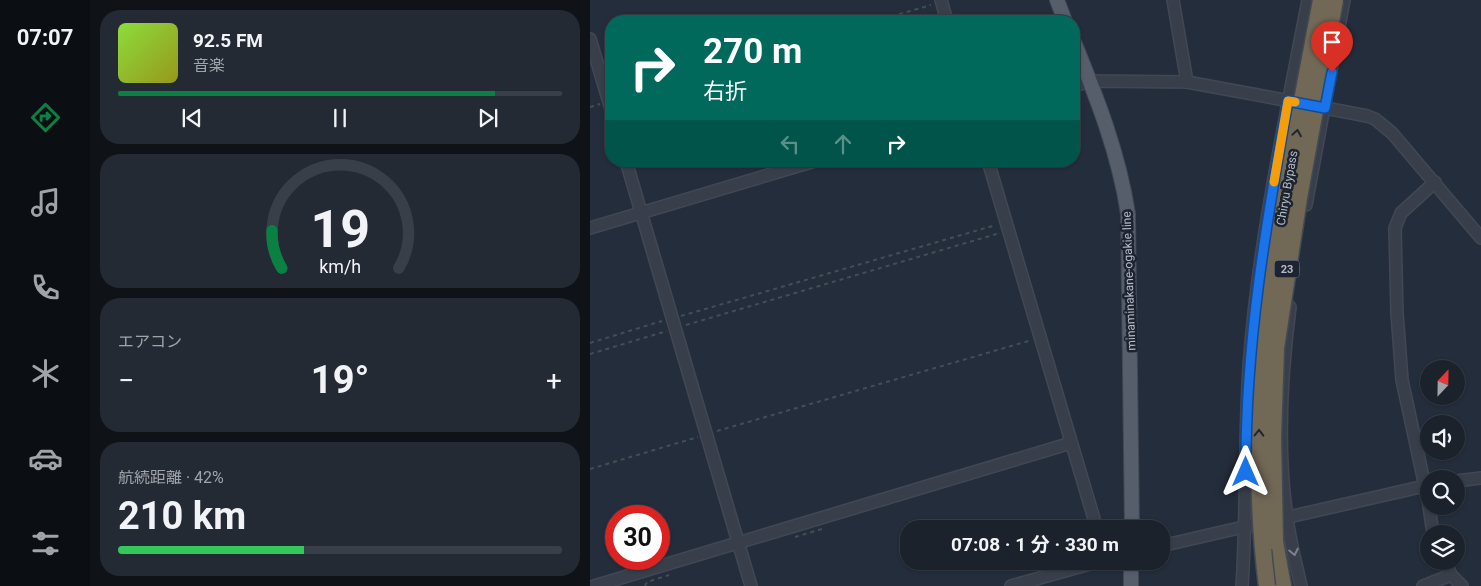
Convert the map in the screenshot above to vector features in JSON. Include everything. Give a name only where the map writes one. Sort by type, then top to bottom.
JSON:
[{"type":"highway","name":"Chiryu Bypass","points":[[1267,586],[1260,503],[1260,394],[1268,302],[1321,0]]},
{"type":"highway","name":"Chiryu Bypass","points":[[1282,586],[1275,542],[1272,437],[1276,348],[1297,207],[1335,0]]},
{"type":"highway","name":"23","points":[[1259,586],[1257,546],[1260,503]]},
{"type":"main road","points":[[1057,0],[1063,15]]},
{"type":"main road","name":"minaminakane-ogakie line","points":[[1080,57],[1119,167],[1128,214],[1132,520]]},
{"type":"main road","points":[[1131,570],[1131,586]]},
{"type":"street","points":[[1173,0],[1187,82]]},
{"type":"street","points":[[1242,586],[1246,527],[1246,435],[1255,304],[1267,220],[1308,0]]},
{"type":"street","points":[[1301,586],[1287,518],[1282,412],[1285,354],[1303,224],[1344,0]]},
{"type":"street","points":[[941,1],[945,15]]},
{"type":"street","points":[[590,39],[605,89]]},
{"type":"street","points":[[1080,84],[1090,81],[1187,82],[1375,119],[1392,133],[1481,238]]},
{"type":"street","points":[[628,167],[705,435],[751,586]]},
{"type":"street","points":[[590,228],[795,167]]},
{"type":"street","points":[[990,167],[1094,520]]},
{"type":"street","points":[[1424,470],[1402,380],[1397,312],[1395,228],[1401,213],[1435,182]]},
{"type":"street","points":[[594,586],[1071,443]]},
{"type":"street","points":[[1465,480],[1481,478]]},
{"type":"street","points":[[1170,544],[1420,487]]},
{"type":"street","points":[[1012,586],[1068,570]]},
{"type":"street","points":[[1449,570],[1451,575],[1462,586]]},
{"type":"street","points":[[1423,586],[1451,575]]},
{"type":"path","points":[[896,15],[941,1]]},
{"type":"path","points":[[590,343],[673,324],[1007,226]]},
{"type":"path","points":[[590,354],[673,324],[1007,226]]},
{"type":"path","points":[[590,469],[1040,338]]},
{"type":"slow traffic","points":[[1274,182],[1288,101],[1295,102]]},
{"type":"route","points":[[1246,472],[1249,366],[1256,296],[1288,101],[1325,108],[1332,72]]}]
